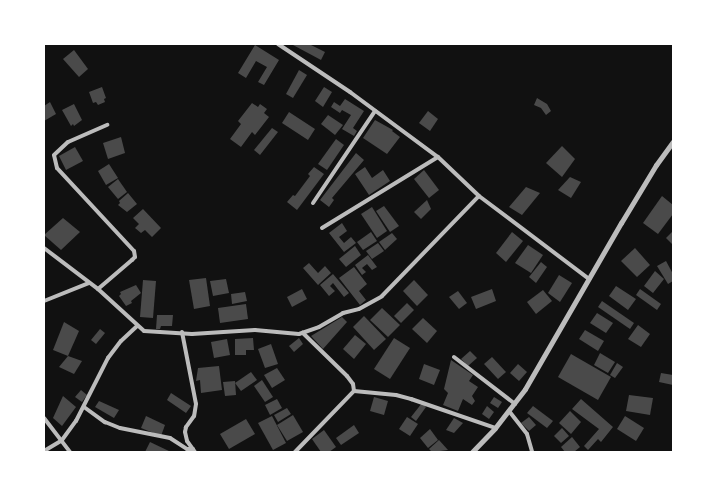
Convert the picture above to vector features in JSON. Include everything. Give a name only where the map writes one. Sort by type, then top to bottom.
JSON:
[{"type":"street","points":[[278,44],[438,157],[479,196],[589,279]]},
{"type":"street","points":[[313,203],[375,111]]},
{"type":"street","points":[[98,289],[135,257],[134,251],[57,168],[54,155],[68,142],[107,125]]},
{"type":"street","points":[[472,452],[515,404],[549,350],[656,165],[673,142]]},
{"type":"street","points":[[322,228],[438,157]]},
{"type":"street","points":[[44,248],[98,289],[137,326],[153,333],[254,330],[303,333],[319,327],[343,313],[359,309],[382,296],[479,196]]},
{"type":"street","points":[[44,300],[89,282]]},
{"type":"street","points":[[44,451],[62,440],[84,407],[108,358],[121,341],[137,326]]},
{"type":"street","points":[[182,332],[196,404],[194,416],[185,432],[187,441],[194,450]]},
{"type":"street","points":[[303,333],[348,376],[353,384],[354,391]]},
{"type":"street","points":[[454,357],[515,404]]},
{"type":"street","points":[[354,391],[396,395],[495,428]]},
{"type":"street","points":[[295,452],[354,391]]},
{"type":"street","points":[[84,407],[105,422],[120,428],[170,438],[187,449],[194,450]]},
{"type":"street","points":[[509,411],[527,434],[532,452]]},
{"type":"street","points":[[44,418],[70,452]]},
{"type":"building","points":[[294,44],[309,44],[325,52],[321,60]]},
{"type":"building","points":[[255,45],[279,60],[264,85],[258,82],[267,67],[256,61],[246,78],[238,73]]},
{"type":"building","points":[[74,50],[88,69],[79,77],[63,59]]},
{"type":"building","points":[[299,70],[307,75],[293,98],[286,94]]},
{"type":"building","points":[[102,87],[106,98],[104,99],[105,102],[98,105],[96,102],[93,103],[89,92]]},
{"type":"building","points":[[324,87],[332,92],[323,107],[315,101]]},
{"type":"building","points":[[537,98],[547,104],[551,111],[546,115],[541,108],[534,105]]},
{"type":"building","points":[[345,99],[364,111],[353,128],[357,131],[354,136],[342,129],[351,115],[342,110],[340,113],[331,107],[334,102],[340,106]]},
{"type":"building","points":[[50,102],[56,114],[44,121],[44,106]]},
{"type":"building","points":[[252,103],[258,107],[260,104],[267,109],[264,113],[269,117],[255,135],[252,132],[241,147],[230,139],[241,124],[238,121]]},
{"type":"building","points":[[74,104],[82,120],[71,126],[62,110]]},
{"type":"building","points":[[428,111],[438,119],[430,131],[419,123]]},
{"type":"building","points":[[289,112],[315,129],[308,140],[282,123]]},
{"type":"building","points":[[328,115],[343,125],[335,135],[321,124]]},
{"type":"building","points":[[375,120],[393,130],[400,137],[387,154],[363,138]]},
{"type":"building","points":[[272,128],[278,132],[260,155],[254,150]]},
{"type":"building","points":[[121,137],[125,153],[108,159],[103,143]]},
{"type":"building","points":[[336,139],[344,145],[327,170],[318,164]]},
{"type":"building","points":[[562,146],[575,159],[562,177],[546,163]]},
{"type":"building","points":[[75,147],[83,161],[66,170],[59,156]]},
{"type":"building","points":[[356,153],[364,160],[332,198],[334,200],[329,207],[320,200]]},
{"type":"building","points":[[109,164],[118,178],[106,185],[98,171]]},
{"type":"building","points":[[314,167],[324,174],[297,210],[287,202],[293,195],[295,196],[310,176],[308,174]]},
{"type":"building","points":[[365,167],[372,178],[383,170],[390,181],[369,195],[355,174]]},
{"type":"building","points":[[424,170],[439,190],[429,198],[414,179]]},
{"type":"building","points":[[570,177],[581,182],[571,198],[558,190]]},
{"type":"building","points":[[118,179],[127,192],[118,199],[108,187]]},
{"type":"building","points":[[526,187],[540,193],[522,215],[509,207]]},
{"type":"building","points":[[128,193],[137,204],[127,212],[118,205],[119,201]]},
{"type":"building","points":[[662,196],[673,205],[673,214],[658,234],[643,223]]},
{"type":"building","points":[[427,200],[431,209],[421,219],[414,212]]},
{"type":"building","points":[[384,206],[399,226],[390,232],[376,211]]},
{"type":"building","points":[[372,207],[387,231],[377,238],[361,214]]},
{"type":"building","points":[[143,209],[161,228],[152,237],[145,230],[141,233],[135,228],[139,224],[133,218]]},
{"type":"building","points":[[63,218],[80,232],[61,250],[44,235]]},
{"type":"building","points":[[342,223],[347,231],[339,237],[344,243],[351,237],[356,243],[344,252],[329,233]]},
{"type":"building","points":[[673,231],[673,245],[666,238]]},
{"type":"building","points":[[371,232],[377,241],[363,250],[357,242]]},
{"type":"building","points":[[512,232],[523,241],[506,262],[496,253]]},
{"type":"building","points":[[392,233],[397,239],[385,250],[379,242]]},
{"type":"building","points":[[378,243],[384,251],[372,259],[366,251]]},
{"type":"building","points":[[528,245],[543,255],[531,273],[515,263]]},
{"type":"building","points":[[355,246],[361,255],[346,267],[339,259]]},
{"type":"building","points":[[635,248],[650,265],[637,277],[621,261]]},
{"type":"building","points":[[368,255],[377,267],[372,270],[367,264],[362,268],[366,272],[362,275],[355,265]]},
{"type":"building","points":[[666,261],[673,274],[673,281],[668,284],[657,266]]},
{"type":"building","points":[[541,262],[547,267],[536,283],[529,277]]},
{"type":"building","points":[[309,263],[318,273],[325,266],[331,273],[318,285],[303,268]]},
{"type":"building","points":[[354,267],[367,284],[359,291],[366,300],[360,305],[339,278]]},
{"type":"building","points":[[655,271],[664,279],[653,293],[644,286]]},
{"type":"building","points":[[333,274],[349,293],[344,297],[333,283],[330,286],[335,291],[329,296],[320,285]]},
{"type":"building","points":[[559,275],[572,283],[560,302],[548,293]]},
{"type":"building","points":[[206,278],[210,306],[194,309],[189,280]]},
{"type":"building","points":[[226,279],[229,293],[213,296],[210,281]]},
{"type":"building","points":[[143,280],[156,281],[153,318],[140,317]]},
{"type":"building","points":[[414,280],[428,295],[417,306],[403,291]]},
{"type":"building","points":[[136,285],[141,293],[131,301],[132,303],[126,306],[119,296],[120,292]]},
{"type":"building","points":[[616,286],[636,299],[628,310],[609,296]]},
{"type":"building","points":[[302,289],[307,299],[292,307],[287,297]]},
{"type":"building","points":[[492,289],[496,301],[476,309],[471,297]]},
{"type":"building","points":[[640,289],[661,304],[657,310],[636,295]]},
{"type":"building","points":[[543,290],[552,301],[536,314],[527,302]]},
{"type":"building","points":[[458,291],[467,303],[459,309],[449,297]]},
{"type":"building","points":[[245,292],[247,301],[232,304],[231,294]]},
{"type":"building","points":[[602,301],[634,323],[630,329],[598,307]]},
{"type":"building","points":[[407,303],[414,310],[401,323],[394,316]]},
{"type":"building","points":[[246,304],[248,319],[220,323],[218,308]]},
{"type":"building","points":[[382,308],[400,325],[388,337],[370,320]]},
{"type":"building","points":[[597,313],[613,323],[606,333],[590,323]]},
{"type":"building","points":[[157,315],[173,315],[172,326],[161,326],[160,329],[156,329]]},
{"type":"building","points":[[364,316],[386,339],[374,350],[353,327]]},
{"type":"building","points":[[342,317],[347,322],[323,349],[311,336]]},
{"type":"building","points":[[423,318],[437,331],[427,343],[412,329]]},
{"type":"building","points":[[64,322],[79,331],[68,356],[53,350]]},
{"type":"building","points":[[638,325],[650,334],[641,347],[628,339]]},
{"type":"building","points":[[100,329],[105,333],[96,344],[91,340]]},
{"type":"building","points":[[585,330],[604,341],[598,351],[579,339]]},
{"type":"building","points":[[355,335],[366,344],[354,359],[343,349]]},
{"type":"building","points":[[253,338],[254,350],[246,350],[246,355],[235,355],[235,339]]},
{"type":"building","points":[[299,338],[303,344],[294,352],[289,346]]},
{"type":"building","points":[[394,338],[410,348],[390,379],[374,369]]},
{"type":"building","points":[[227,339],[230,355],[214,358],[211,342]]},
{"type":"building","points":[[271,344],[278,364],[265,368],[258,349]]},
{"type":"building","points":[[470,351],[477,358],[468,366],[461,359]]},
{"type":"building","points":[[600,353],[615,362],[608,373],[594,365]]},
{"type":"building","points":[[571,354],[611,377],[598,400],[558,377]]},
{"type":"building","points":[[68,356],[82,361],[74,374],[59,367]]},
{"type":"building","points":[[492,357],[506,372],[498,379],[484,364]]},
{"type":"building","points":[[451,360],[473,375],[469,381],[478,387],[472,396],[475,401],[472,405],[463,399],[458,411],[443,405],[448,393],[444,389]]},
{"type":"building","points":[[617,363],[623,367],[615,378],[610,375]]},
{"type":"building","points":[[424,364],[440,370],[434,385],[419,379]]},
{"type":"building","points":[[518,364],[527,372],[519,381],[510,373]]},
{"type":"building","points":[[219,366],[222,390],[201,393],[200,380],[196,381],[198,368]]},
{"type":"building","points":[[277,368],[285,380],[272,388],[264,375]]},
{"type":"building","points":[[251,372],[257,380],[241,391],[235,383]]},
{"type":"building","points":[[661,373],[673,375],[673,385],[659,382]]},
{"type":"building","points":[[262,380],[273,397],[265,402],[254,386]]},
{"type":"building","points":[[235,381],[236,395],[225,396],[223,382]]},
{"type":"building","points":[[81,390],[87,395],[82,402],[75,397]]},
{"type":"building","points":[[171,393],[191,406],[186,413],[167,400]]},
{"type":"building","points":[[629,395],[653,398],[650,415],[626,411]]},
{"type":"building","points":[[63,396],[76,407],[62,426],[53,418]]},
{"type":"building","points":[[374,397],[388,401],[384,415],[370,411]]},
{"type":"building","points":[[494,397],[502,402],[498,408],[490,403]]},
{"type":"building","points":[[277,399],[282,408],[270,415],[265,405]]},
{"type":"building","points":[[581,399],[613,427],[601,442],[598,439],[588,450],[584,446],[599,429],[572,409]]},
{"type":"building","points":[[99,401],[119,410],[114,418],[95,407]]},
{"type":"building","points":[[422,403],[426,407],[416,421],[411,417]]},
{"type":"building","points":[[487,406],[494,412],[489,419],[482,414]]},
{"type":"building","points":[[533,406],[553,421],[547,428],[527,413]]},
{"type":"building","points":[[287,408],[291,414],[278,422],[274,415]]},
{"type":"building","points":[[570,411],[581,422],[571,434],[559,423]]},
{"type":"building","points":[[293,415],[303,432],[287,441],[277,425]]},
{"type":"building","points":[[146,416],[165,425],[161,436],[141,428]]},
{"type":"building","points":[[272,416],[286,443],[273,450],[258,423]]},
{"type":"building","points":[[625,416],[644,428],[636,441],[617,429]]},
{"type":"building","points":[[407,417],[418,424],[410,436],[399,429]]},
{"type":"building","points":[[529,417],[536,425],[529,431],[521,423]]},
{"type":"building","points":[[454,418],[463,423],[454,433],[446,430]]},
{"type":"building","points":[[246,419],[255,434],[229,449],[220,434]]},
{"type":"building","points":[[354,425],[359,433],[341,445],[336,438]]},
{"type":"building","points":[[562,428],[569,436],[561,443],[554,436]]},
{"type":"building","points":[[430,429],[438,440],[428,448],[420,438]]},
{"type":"building","points":[[324,430],[336,447],[329,452],[321,452],[312,439]]},
{"type":"building","points":[[572,437],[580,447],[574,452],[565,452],[561,447]]},
{"type":"building","points":[[439,440],[448,450],[432,452],[429,449]]},
{"type":"building","points":[[150,442],[171,452],[145,452]]}]
